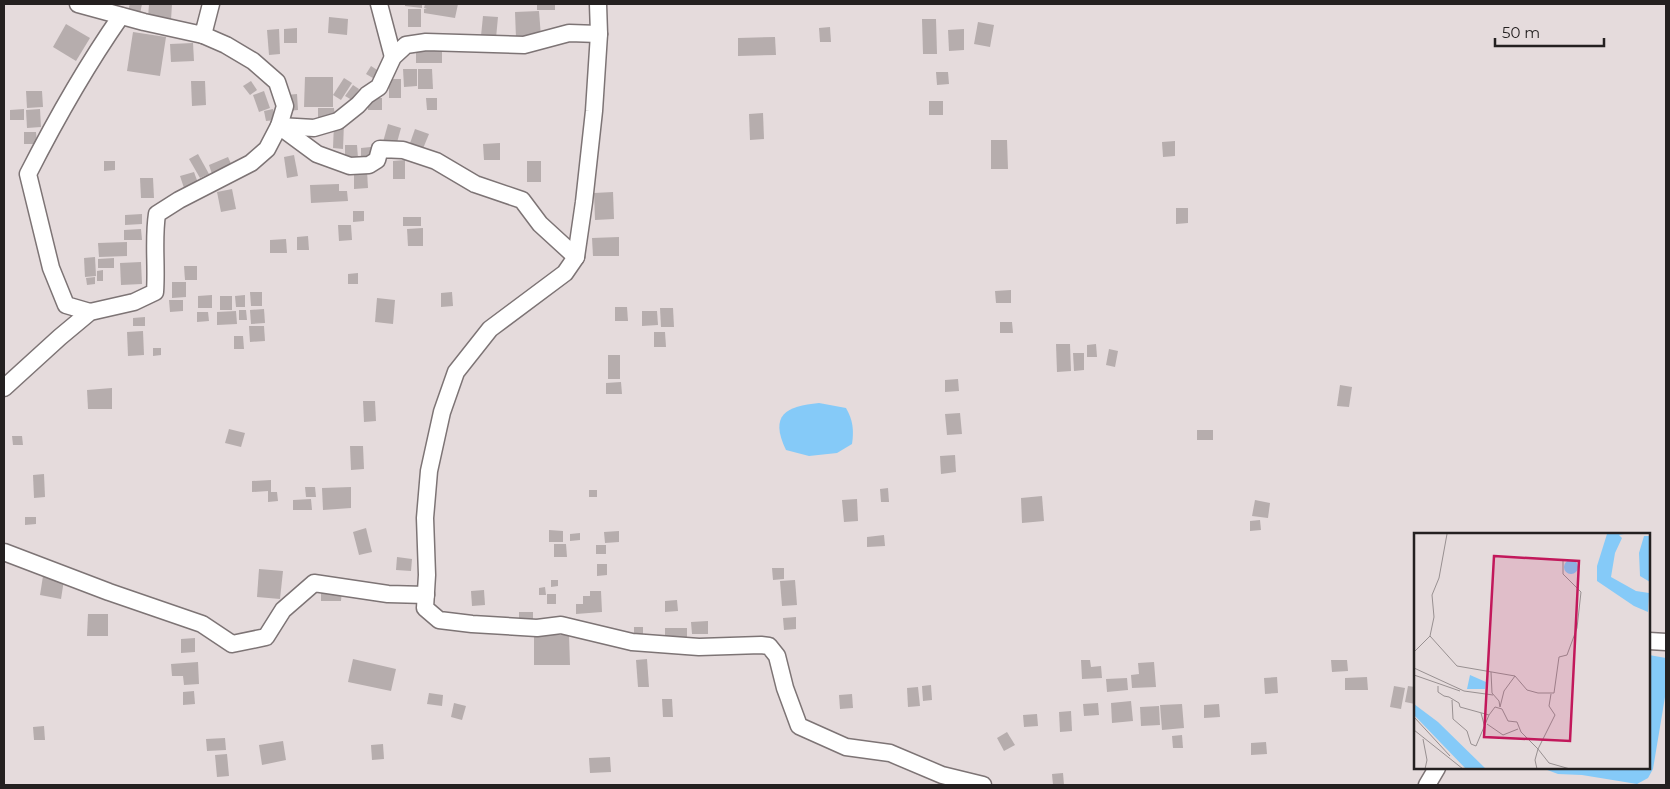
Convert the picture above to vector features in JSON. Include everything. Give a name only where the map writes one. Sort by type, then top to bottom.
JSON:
[{"type":"street","points":[[4,388],[90,312],[134,302],[155,292],[154,233],[157,214],[179,200],[252,163],[267,149],[279,126],[284,106],[277,82],[253,61],[226,45],[203,35],[79,4]]},
{"type":"street","points":[[203,35],[212,4]]},
{"type":"street","points":[[379,4],[393,58]]},
{"type":"street","points":[[598,4],[599,34],[594,111],[576,257],[564,273],[490,328],[456,372],[442,412],[429,471],[425,518],[428,575],[425,608],[439,620],[537,628],[561,625],[632,642],[699,647],[768,646],[776,656],[799,726],[846,747],[890,753],[942,775],[983,785]]},
{"type":"street","points":[[90,312],[66,305],[51,268],[28,174],[75,87],[121,16]]},
{"type":"street","points":[[279,126],[314,128],[338,121],[367,95],[379,87],[393,58],[406,45],[426,42],[524,45],[569,33],[599,34]]},
{"type":"street","points":[[279,126],[317,154],[350,166],[369,165],[377,160],[380,149],[403,150],[436,161],[475,184],[522,200],[540,224],[576,257]]},
{"type":"street","points":[[4,552],[109,592],[202,624],[232,644],[266,637],[283,610],[314,583],[388,594],[426,595]]},
{"type":"street","points":[[1650,642],[1666,642]]},
{"type":"street","points":[[1427,785],[1436,769]]},
{"type":"water","points":[[819,403],[846,408],[852,425],[852,444],[837,453],[809,456],[786,450],[779,428],[784,414],[807,404]]},
{"type":"water","points":[[1650,655],[1666,658],[1666,691],[1653,769],[1648,778],[1637,784],[1582,775],[1558,774],[1545,769],[1650,769]]},
{"type":"building","points":[[130,4],[142,4],[140,14],[128,10]]},
{"type":"building","points":[[149,4],[172,4],[171,20],[148,18]]},
{"type":"building","points":[[405,4],[422,4],[422,8],[405,6]]},
{"type":"building","points":[[425,4],[458,4],[455,18],[424,13],[424,9],[427,9],[424,8]]},
{"type":"building","points":[[537,4],[555,4],[555,10],[537,10]]},
{"type":"building","points":[[408,9],[421,9],[421,27],[408,27]]},
{"type":"building","points":[[539,11],[541,37],[516,38],[515,12]]},
{"type":"building","points":[[483,16],[498,17],[496,38],[481,36]]},
{"type":"building","points":[[329,17],[348,19],[347,35],[328,33]]},
{"type":"building","points":[[922,19],[936,19],[937,54],[923,54]]},
{"type":"building","points":[[978,22],[994,25],[990,47],[974,44]]},
{"type":"building","points":[[66,24],[90,38],[76,61],[53,47]]},
{"type":"building","points":[[830,27],[831,42],[820,42],[819,28]]},
{"type":"building","points":[[297,28],[297,43],[284,43],[284,29]]},
{"type":"building","points":[[279,29],[280,54],[269,55],[267,30]]},
{"type":"building","points":[[964,29],[964,50],[949,51],[948,30]]},
{"type":"building","points":[[133,32],[166,37],[160,76],[127,71]]},
{"type":"building","points":[[775,37],[776,55],[738,56],[738,38]]},
{"type":"building","points":[[193,43],[194,61],[171,62],[170,44]]},
{"type":"building","points":[[416,51],[442,51],[442,63],[416,63]]},
{"type":"building","points":[[371,66],[382,73],[378,81],[366,74]]},
{"type":"building","points":[[403,69],[417,69],[417,86],[404,87]]},
{"type":"building","points":[[418,69],[432,69],[433,89],[418,89]]},
{"type":"building","points":[[936,72],[948,72],[949,84],[937,85]]},
{"type":"building","points":[[305,77],[333,77],[333,107],[304,107]]},
{"type":"building","points":[[344,78],[352,83],[341,100],[333,95]]},
{"type":"building","points":[[389,79],[401,79],[401,98],[389,98]]},
{"type":"building","points":[[191,81],[205,81],[206,105],[192,106]]},
{"type":"building","points":[[251,81],[257,90],[250,95],[243,86]]},
{"type":"building","points":[[353,85],[359,89],[352,100],[345,96]]},
{"type":"building","points":[[26,91],[42,91],[43,107],[27,108]]},
{"type":"building","points":[[264,91],[270,108],[259,112],[253,95]]},
{"type":"building","points":[[297,94],[298,110],[287,111],[286,95]]},
{"type":"building","points":[[368,98],[382,98],[382,110],[368,110]]},
{"type":"building","points":[[426,98],[437,98],[437,110],[427,110]]},
{"type":"building","points":[[929,101],[943,101],[943,115],[929,115]]},
{"type":"building","points":[[318,108],[334,108],[335,120],[318,121]]},
{"type":"building","points":[[24,109],[24,120],[10,120],[10,110]]},
{"type":"building","points":[[40,109],[41,127],[27,128],[26,110]]},
{"type":"building","points":[[273,109],[275,120],[266,121],[264,111]]},
{"type":"building","points":[[763,113],[764,139],[750,140],[749,114]]},
{"type":"building","points":[[334,123],[344,123],[343,149],[333,148]]},
{"type":"building","points":[[388,124],[401,128],[396,146],[383,142]]},
{"type":"building","points":[[415,129],[429,134],[422,151],[409,146]]},
{"type":"building","points":[[24,132],[36,132],[37,144],[24,144]]},
{"type":"building","points":[[991,140],[1007,140],[1008,169],[991,169]]},
{"type":"building","points":[[1175,141],[1175,156],[1163,157],[1162,142]]},
{"type":"building","points":[[500,143],[500,160],[484,160],[483,144]]},
{"type":"building","points":[[345,145],[357,145],[358,158],[345,159]]},
{"type":"building","points":[[371,147],[371,159],[361,159],[361,148]]},
{"type":"building","points":[[198,154],[209,174],[200,178],[189,159]]},
{"type":"building","points":[[294,155],[298,176],[287,178],[284,157]]},
{"type":"building","points":[[228,157],[232,166],[212,174],[209,165]]},
{"type":"building","points":[[405,160],[405,179],[393,179],[393,161]]},
{"type":"building","points":[[104,161],[115,161],[115,170],[104,171]]},
{"type":"building","points":[[527,161],[541,161],[541,182],[527,182]]},
{"type":"building","points":[[367,171],[368,188],[354,189],[354,172]]},
{"type":"building","points":[[194,172],[198,183],[184,188],[180,176]]},
{"type":"building","points":[[140,178],[153,178],[154,198],[141,198]]},
{"type":"building","points":[[339,184],[339,191],[347,191],[348,201],[311,203],[310,185]]},
{"type":"building","points":[[232,189],[236,209],[221,212],[217,192]]},
{"type":"building","points":[[613,192],[614,219],[595,220],[594,193]]},
{"type":"building","points":[[1176,208],[1188,208],[1188,223],[1176,224]]},
{"type":"building","points":[[353,211],[364,211],[364,221],[353,222]]},
{"type":"building","points":[[142,214],[142,224],[125,225],[125,215]]},
{"type":"building","points":[[403,217],[421,217],[421,226],[403,226]]},
{"type":"building","points":[[338,225],[351,225],[352,240],[339,241]]},
{"type":"building","points":[[423,228],[423,246],[408,246],[407,229]]},
{"type":"building","points":[[141,229],[142,240],[124,240],[124,230]]},
{"type":"building","points":[[308,236],[309,250],[297,250],[297,237]]},
{"type":"building","points":[[619,237],[619,256],[593,256],[592,238]]},
{"type":"building","points":[[286,239],[287,253],[270,253],[270,240]]},
{"type":"building","points":[[127,242],[127,256],[99,257],[98,243]]},
{"type":"building","points":[[95,257],[96,276],[85,277],[84,258]]},
{"type":"building","points":[[114,258],[114,268],[98,268],[98,259]]},
{"type":"building","points":[[141,262],[142,284],[121,285],[120,263]]},
{"type":"building","points":[[184,266],[197,266],[197,280],[185,280]]},
{"type":"building","points":[[103,270],[103,281],[97,281],[97,271]]},
{"type":"building","points":[[358,273],[358,284],[348,284],[348,274]]},
{"type":"building","points":[[95,277],[95,284],[87,285],[86,278]]},
{"type":"building","points":[[172,282],[186,282],[186,297],[172,298]]},
{"type":"building","points":[[1011,290],[1011,303],[996,303],[995,291]]},
{"type":"building","points":[[250,292],[262,292],[262,306],[251,306]]},
{"type":"building","points":[[452,292],[453,306],[441,307],[441,293]]},
{"type":"building","points":[[212,295],[212,308],[198,308],[198,296]]},
{"type":"building","points":[[245,295],[245,307],[236,307],[235,296]]},
{"type":"building","points":[[220,296],[232,296],[232,310],[220,310]]},
{"type":"building","points":[[377,298],[395,300],[393,324],[375,322]]},
{"type":"building","points":[[169,300],[183,300],[183,311],[170,312]]},
{"type":"building","points":[[615,307],[627,307],[628,321],[615,321]]},
{"type":"building","points":[[660,308],[673,308],[674,327],[661,327]]},
{"type":"building","points":[[264,309],[265,323],[251,324],[250,310]]},
{"type":"building","points":[[239,310],[246,310],[247,320],[239,320]]},
{"type":"building","points":[[236,311],[237,324],[217,325],[217,312]]},
{"type":"building","points":[[642,311],[657,311],[658,325],[642,326]]},
{"type":"building","points":[[197,312],[208,312],[209,321],[197,322]]},
{"type":"building","points":[[145,317],[145,326],[133,326],[133,318]]},
{"type":"building","points":[[1000,322],[1012,322],[1013,333],[1000,333]]},
{"type":"building","points":[[249,326],[264,326],[265,341],[250,342]]},
{"type":"building","points":[[143,331],[144,355],[128,356],[127,332]]},
{"type":"building","points":[[654,332],[665,332],[666,347],[654,347]]},
{"type":"building","points":[[234,336],[243,336],[244,349],[234,349]]},
{"type":"building","points":[[1056,344],[1070,344],[1071,371],[1057,372]]},
{"type":"building","points":[[1096,344],[1097,357],[1087,357],[1087,345]]},
{"type":"building","points":[[153,348],[161,348],[161,355],[153,356]]},
{"type":"building","points":[[1109,349],[1118,351],[1115,367],[1106,365]]},
{"type":"building","points":[[1073,353],[1084,353],[1084,370],[1074,371]]},
{"type":"building","points":[[608,355],[620,355],[620,379],[608,379]]},
{"type":"building","points":[[958,379],[959,391],[945,392],[945,380]]},
{"type":"building","points":[[621,382],[622,394],[606,394],[606,383]]},
{"type":"building","points":[[1340,385],[1352,387],[1349,407],[1337,406]]},
{"type":"building","points":[[112,388],[112,409],[88,409],[87,390]]},
{"type":"building","points":[[363,401],[375,401],[376,421],[364,422]]},
{"type":"building","points":[[960,413],[962,434],[947,435],[945,414]]},
{"type":"building","points":[[229,429],[245,433],[241,447],[225,443]]},
{"type":"building","points":[[1197,430],[1213,430],[1213,440],[1197,440]]},
{"type":"building","points":[[12,436],[22,436],[23,445],[13,445]]},
{"type":"building","points":[[350,446],[363,446],[364,469],[351,470]]},
{"type":"building","points":[[955,455],[956,472],[941,474],[940,456]]},
{"type":"building","points":[[44,474],[45,497],[34,498],[33,475]]},
{"type":"building","points":[[271,480],[271,492],[277,492],[278,501],[268,502],[268,491],[252,492],[252,481]]},
{"type":"building","points":[[305,487],[315,487],[316,497],[306,497]]},
{"type":"building","points":[[351,487],[351,508],[323,510],[322,488]]},
{"type":"building","points":[[888,488],[889,502],[881,502],[880,489]]},
{"type":"building","points":[[589,490],[597,490],[597,497],[589,497]]},
{"type":"building","points":[[1042,496],[1044,521],[1022,523],[1021,498]]},
{"type":"building","points":[[311,499],[312,510],[293,510],[293,500]]},
{"type":"building","points":[[857,499],[858,521],[844,522],[842,500]]},
{"type":"building","points":[[1255,500],[1270,503],[1268,518],[1252,516]]},
{"type":"building","points":[[25,517],[36,517],[36,524],[25,525]]},
{"type":"building","points":[[1260,520],[1261,530],[1250,531],[1250,521]]},
{"type":"building","points":[[366,528],[372,552],[359,555],[353,532]]},
{"type":"building","points":[[549,530],[563,531],[563,542],[549,542]]},
{"type":"building","points":[[619,531],[619,542],[605,543],[604,532]]},
{"type":"building","points":[[580,533],[580,540],[570,541],[570,534]]},
{"type":"building","points":[[884,535],[885,546],[867,547],[867,537]]},
{"type":"building","points":[[554,544],[566,544],[567,557],[554,557]]},
{"type":"building","points":[[596,545],[606,545],[606,554],[596,554]]},
{"type":"building","points":[[397,557],[412,559],[411,571],[396,570]]},
{"type":"building","points":[[597,564],[607,564],[607,575],[597,576]]},
{"type":"building","points":[[772,568],[784,568],[784,579],[773,580]]},
{"type":"building","points":[[259,569],[283,571],[280,599],[257,597]]},
{"type":"building","points":[[43,576],[64,580],[61,599],[40,595]]},
{"type":"building","points":[[551,580],[558,580],[558,586],[551,587]]},
{"type":"building","points":[[795,580],[797,605],[782,606],[780,581]]},
{"type":"building","points":[[545,587],[546,595],[539,595],[539,588]]},
{"type":"building","points":[[321,590],[342,590],[341,601],[321,601]]},
{"type":"building","points":[[484,590],[485,605],[472,606],[471,591]]},
{"type":"building","points":[[590,591],[601,591],[602,612],[576,614],[576,604],[583,604],[583,596],[590,596]]},
{"type":"building","points":[[547,594],[556,594],[556,604],[547,604]]},
{"type":"building","points":[[677,600],[678,611],[665,612],[665,601]]},
{"type":"building","points":[[519,612],[533,612],[533,623],[519,623]]},
{"type":"building","points":[[88,614],[108,614],[108,636],[87,636]]},
{"type":"building","points":[[796,617],[796,629],[784,630],[783,618]]},
{"type":"building","points":[[708,621],[708,634],[692,634],[691,622]]},
{"type":"building","points":[[634,627],[643,627],[643,636],[634,636]]},
{"type":"building","points":[[665,628],[687,628],[687,637],[665,637]]},
{"type":"building","points":[[534,635],[569,635],[570,665],[534,665]]},
{"type":"building","points":[[195,638],[195,652],[181,653],[181,639]]},
{"type":"building","points":[[353,659],[396,669],[391,691],[348,682]]},
{"type":"building","points":[[647,659],[649,687],[638,687],[636,660]]},
{"type":"building","points":[[1081,660],[1090,660],[1091,667],[1101,666],[1102,678],[1082,679]]},
{"type":"building","points":[[1331,660],[1347,660],[1348,671],[1332,672]]},
{"type":"building","points":[[198,662],[199,684],[184,685],[183,676],[172,676],[171,664]]},
{"type":"building","points":[[1154,662],[1156,687],[1132,688],[1131,675],[1139,674],[1138,663]]},
{"type":"building","points":[[1277,677],[1278,693],[1265,694],[1264,678]]},
{"type":"building","points":[[1367,677],[1368,690],[1345,690],[1345,678]]},
{"type":"building","points":[[1127,678],[1128,690],[1107,692],[1106,679]]},
{"type":"building","points":[[931,685],[932,700],[923,701],[922,686]]},
{"type":"building","points":[[1394,686],[1405,688],[1401,709],[1390,707]]},
{"type":"building","points":[[1408,686],[1414,687],[1414,704],[1405,702]]},
{"type":"building","points":[[918,687],[920,706],[908,707],[907,688]]},
{"type":"building","points":[[194,691],[195,704],[183,705],[183,692]]},
{"type":"building","points":[[429,693],[443,695],[442,706],[427,704]]},
{"type":"building","points":[[852,694],[853,708],[840,709],[839,695]]},
{"type":"building","points":[[662,699],[672,699],[673,717],[663,717]]},
{"type":"building","points":[[1131,701],[1133,721],[1112,723],[1111,703]]},
{"type":"building","points":[[454,703],[466,706],[462,720],[451,717]]},
{"type":"building","points":[[1098,703],[1099,715],[1084,716],[1083,704]]},
{"type":"building","points":[[1182,704],[1184,728],[1162,730],[1160,705]]},
{"type":"building","points":[[1219,704],[1220,717],[1204,718],[1204,705]]},
{"type":"building","points":[[1159,706],[1160,725],[1141,726],[1140,707]]},
{"type":"building","points":[[1071,711],[1072,731],[1060,732],[1059,712]]},
{"type":"building","points":[[1037,714],[1038,726],[1024,727],[1023,715]]},
{"type":"building","points":[[44,726],[45,740],[34,740],[33,727]]},
{"type":"building","points":[[1007,732],[1015,745],[1004,751],[997,738]]},
{"type":"building","points":[[1182,735],[1183,748],[1173,748],[1172,736]]},
{"type":"building","points":[[225,738],[226,750],[207,751],[206,739]]},
{"type":"building","points":[[283,741],[286,760],[262,765],[259,745]]},
{"type":"building","points":[[1266,742],[1267,754],[1251,755],[1251,743]]},
{"type":"building","points":[[383,744],[384,759],[372,760],[371,745]]},
{"type":"building","points":[[227,754],[229,776],[217,777],[215,755]]},
{"type":"building","points":[[610,757],[611,772],[590,773],[589,758]]},
{"type":"building","points":[[1063,773],[1064,785],[1053,785],[1052,774]]}]
